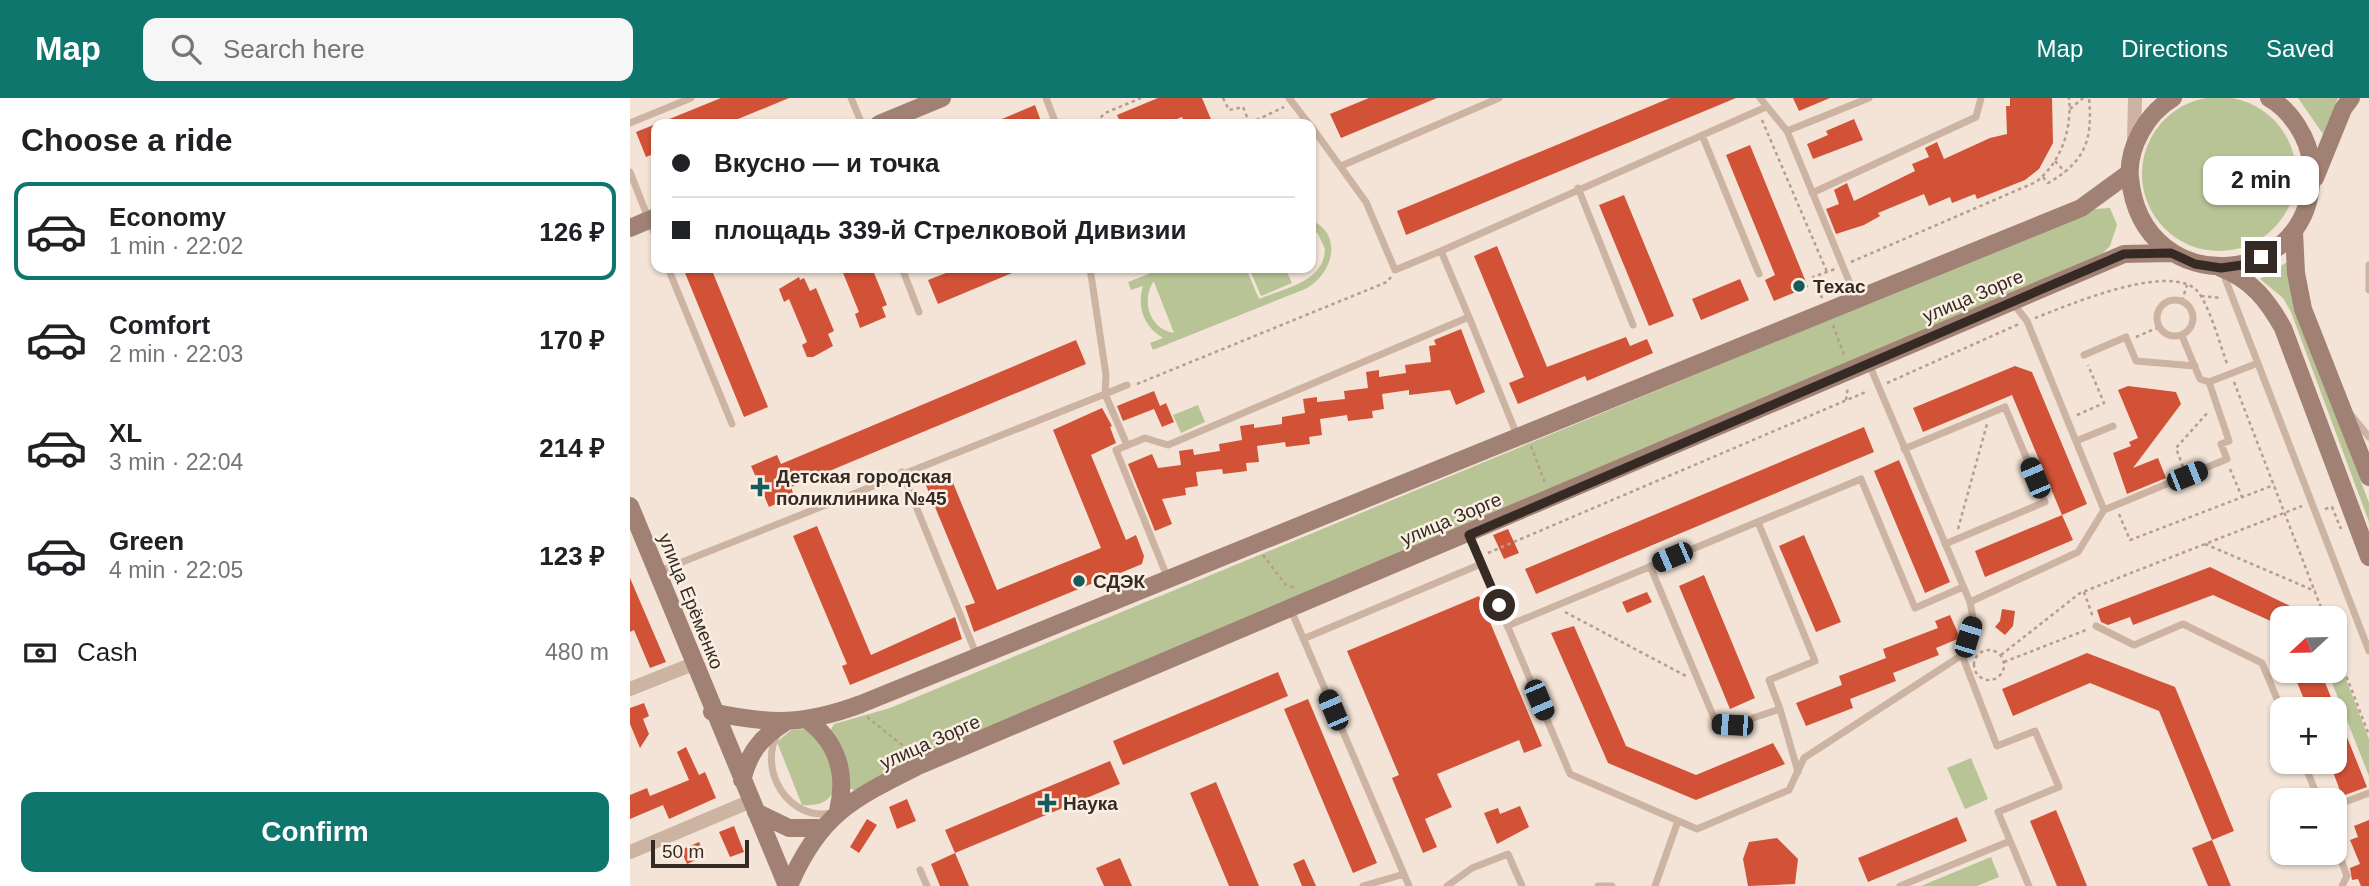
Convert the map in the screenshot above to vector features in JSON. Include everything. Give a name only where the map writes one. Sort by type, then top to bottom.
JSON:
[{"type":"main road","points":[[891,119],[942,98]]},
{"type":"main road","points":[[2173,98],[2147,122],[2134,146],[2129,173],[2132,196],[2140,218],[2153,238],[2171,253],[2195,264],[2221,268],[2249,264],[2274,251],[2294,232],[2306,209],[2313,184],[2343,109],[2351,98]]},
{"type":"main road","points":[[2275,99],[2296,123],[2310,152],[2313,184]]},
{"type":"main road","name":"улица Зорге","points":[[784,723],[861,704],[2081,208],[2129,173]]},
{"type":"main road","points":[[630,228],[651,220]]},
{"type":"main road","points":[[2294,232],[2301,301],[2369,477]]},
{"type":"main road","name":"улица Зорге","points":[[788,886],[807,846],[838,811],[918,766],[1469,535],[2124,254],[2171,253]]},
{"type":"main road","points":[[2221,268],[2245,280],[2263,296],[2283,328],[2369,557]]},
{"type":"main road","name":"улица Ерёменко","points":[[630,506],[636,537],[656,572],[712,712],[788,886]]},
{"type":"main road","points":[[712,712],[752,721],[784,723]]},
{"type":"main road","points":[[806,719],[827,737],[839,763],[842,788],[838,811]]},
{"type":"main road","points":[[742,780],[753,749],[767,734],[784,723]]},
{"type":"main road","points":[[753,807],[789,828],[821,828]]},
{"type":"street","points":[[2134,146],[2135,98]]},
{"type":"street","points":[[630,689],[693,664]]},
{"type":"street","points":[[630,852],[753,807]]},
{"type":"lane","points":[[630,123],[691,98]]},
{"type":"lane","points":[[851,98],[860,119]]},
{"type":"lane","points":[[1046,98],[1054,119]]},
{"type":"lane","points":[[1341,166],[1499,98]]},
{"type":"lane","points":[[1760,98],[1787,131],[1856,299]]},
{"type":"lane","points":[[1787,131],[1869,98]]},
{"type":"lane","points":[[1812,193],[1976,117],[1980,98]]},
{"type":"lane","points":[[1291,101],[1305,119]]},
{"type":"lane","points":[[1316,133],[1366,202],[1395,270],[1766,107]]},
{"type":"lane","points":[[1702,135],[1759,274]]},
{"type":"lane","points":[[630,172],[651,215]]},
{"type":"lane","points":[[1578,188],[1633,325]]},
{"type":"lane","points":[[1441,251],[1522,435]]},
{"type":"lane","points":[[2369,265],[2369,290]]},
{"type":"lane","points":[[2221,268],[2369,651]]},
{"type":"lane","points":[[670,273],[732,424]]},
{"type":"lane","points":[[904,273],[919,312]]},
{"type":"lane","points":[[1091,273],[1106,375],[1105,394],[1127,445]]},
{"type":"lane","points":[[2182,301],[2193,314],[2193,323],[2182,335],[2165,334],[2159,327],[2157,313],[2167,302],[2182,301]]},
{"type":"lane","points":[[2012,302],[2027,321],[2104,510]]},
{"type":"lane","points":[[1168,579],[1116,450],[1149,438],[1168,445],[1469,317]]},
{"type":"lane","points":[[2182,335],[2200,379],[2209,382],[2258,363]]},
{"type":"lane","points":[[2084,355],[2126,337],[2136,361],[2194,366]]},
{"type":"lane","points":[[1869,364],[1970,602],[1973,618],[1962,655],[1997,746],[2035,731],[2059,787],[1998,812],[2029,886]]},
{"type":"lane","points":[[1970,602],[2078,552],[2104,510],[2227,459],[2221,444],[2229,441],[2209,382]]},
{"type":"lane","points":[[656,572],[902,472],[1127,385]]},
{"type":"lane","points":[[2337,397],[2368,434]]},
{"type":"lane","points":[[1904,449],[2005,407],[2045,502],[1945,544]]},
{"type":"lane","points":[[2076,441],[2113,426]]},
{"type":"lane","points":[[902,472],[978,657]]},
{"type":"lane","points":[[1507,626],[1861,480],[1915,608],[1963,587]]},
{"type":"lane","points":[[1758,522],[1815,661],[1769,680],[1798,772]]},
{"type":"lane","points":[[1469,535],[1570,774],[1697,830],[1789,790],[1804,758],[1962,655]]},
{"type":"lane","points":[[1303,639],[1481,564]]},
{"type":"lane","points":[[1650,566],[1717,725],[1732,725],[1780,709]]},
{"type":"lane","points":[[1298,606],[1303,639],[1409,886]]},
{"type":"lane","points":[[2096,626],[2134,645],[2183,624],[2262,663],[2276,697]]},
{"type":"lane","points":[[784,723],[775,739],[772,760],[787,800],[813,815],[838,811]]},
{"type":"lane","points":[[2347,801],[2369,793]]},
{"type":"lane","points":[[1655,886],[1678,821]]},
{"type":"lane","points":[[1900,886],[2010,841]]},
{"type":"lane","points":[[1447,886],[1472,868],[1508,854],[1522,886]]},
{"type":"lane","points":[[2342,886],[2347,876],[2343,865]]},
{"type":"lane","points":[[920,870],[927,886]]},
{"type":"lane","points":[[1363,886],[1404,874]]},
{"type":"lane","points":[[1598,886],[1612,886]]},
{"type":"path","points":[[1100,119],[1105,113],[1141,98]]},
{"type":"path","points":[[1223,98],[1229,110],[1243,107],[1248,119]]},
{"type":"path","points":[[1824,304],[1814,277],[2025,189],[2043,177],[2062,149],[2070,108],[2069,98]]},
{"type":"path","points":[[2070,108],[2083,98]]},
{"type":"path","points":[[2043,177],[2048,183],[2074,166],[2089,138],[2089,98]]},
{"type":"path","points":[[1259,119],[1291,101]]},
{"type":"path","points":[[1758,111],[1827,272]]},
{"type":"path","points":[[2055,162],[2066,173]]},
{"type":"path","points":[[1127,385],[1140,384],[1387,282],[1395,270]]},
{"type":"path","points":[[2182,301],[2187,285]]},
{"type":"path","points":[[2201,296],[2233,299]]},
{"type":"path","points":[[1830,319],[1848,365]]},
{"type":"path","points":[[2127,340],[2159,327]]},
{"type":"path","points":[[2067,419],[2104,403],[2084,355]]},
{"type":"path","points":[[1846,400],[1848,386]]},
{"type":"path","points":[[2187,476],[2176,447],[2216,403]]},
{"type":"path","points":[[1955,539],[1990,413]]},
{"type":"path","points":[[1522,435],[1551,498]]},
{"type":"path","points":[[2227,459],[2242,497]]},
{"type":"path","points":[[2116,505],[2130,540],[2274,485]]},
{"type":"path","points":[[2001,655],[2084,592],[2311,502]]},
{"type":"path","points":[[2316,513],[2332,507],[2345,539]]},
{"type":"path","points":[[1255,544],[1286,584],[1301,590],[1298,606]]},
{"type":"path","points":[[2205,544],[2315,592]]},
{"type":"path","points":[[2004,662],[2096,626],[2084,592]]},
{"type":"path","points":[[1553,605],[1699,682]]},
{"type":"path","points":[[1996,651],[2001,655],[2004,662],[2000,676],[1994,680],[1987,680],[1975,671],[1976,657],[1981,652],[1996,651]]},
{"type":"path","points":[[2347,678],[2369,735]]},
{"type":"path","points":[[861,704],[867,717],[913,753],[918,766]]},
{"type":"green space","points":[[2219,97],[2248,103],[2273,120],[2290,145],[2296,174],[2290,203],[2273,228],[2248,245],[2219,251],[2190,245],[2165,228],[2148,203],[2142,174],[2148,145],[2165,120],[2190,103]]},
{"type":"green space","points":[[2298,98],[2338,98],[2323,134]]},
{"type":"green space","points":[[2110,208],[2117,225],[2110,246],[2103,253],[856,791],[849,788],[830,731],[834,724],[890,708],[2095,209]]},
{"type":"green space","points":[[1316,223],[1328,235],[1331,254],[1328,265],[1315,283],[1153,350],[1150,343],[1163,338],[1151,328],[1143,315],[1143,286],[1131,290],[1128,282],[1151,273],[1248,273],[1259,299],[1291,287],[1316,273],[1325,249]],"holes":[[[1153,282],[1174,333],[1159,326],[1150,314],[1148,298]]]},
{"type":"green space","points":[[2289,261],[2296,310],[2369,503],[2369,522],[2291,312],[2283,298],[2260,279]]},
{"type":"green space","points":[[1251,273],[1287,273],[1292,283],[1261,296]]},
{"type":"green space","points":[[1198,405],[1205,422],[1181,433],[1173,415]]},
{"type":"green space","points":[[2347,682],[2369,739],[2369,776],[2347,720],[2347,697],[2338,697],[2332,683]]},
{"type":"green space","points":[[806,729],[829,751],[834,791],[821,803],[812,805],[802,805],[777,742],[791,730]]},
{"type":"green space","points":[[1971,758],[1988,799],[1965,809],[1947,768]]},
{"type":"green space","points":[[1991,857],[1999,877],[1977,886],[1921,886]]},
{"type":"building","points":[[721,98],[789,98],[738,119],[669,119]]},
{"type":"building","points":[[1158,98],[1202,98],[1211,119],[1119,119],[1117,115]]},
{"type":"building","points":[[1369,98],[1437,98],[1341,138],[1330,114]]},
{"type":"building","points":[[1670,98],[1736,98],[1406,235],[1397,211]]},
{"type":"building","points":[[1793,98],[1830,98],[1799,111]]},
{"type":"building","points":[[2010,98],[2052,98],[2053,143],[2039,169],[2025,180],[1977,199],[1975,194],[1952,203],[1950,197],[1929,206],[1924,194],[1878,213],[1880,216],[1864,225],[1836,234],[1826,209],[1839,204],[1834,190],[1847,183],[1854,201],[1915,171],[1912,164],[1929,157],[1925,148],[1937,142],[1944,159],[1990,138],[2007,134],[2006,106],[2010,106]]},
{"type":"building","points":[[1035,105],[1040,119],[1002,119]]},
{"type":"building","points":[[1854,119],[1863,140],[1813,159],[1807,144],[1828,135],[1826,131]]},
{"type":"building","points":[[651,126],[651,155],[646,157],[636,132]]},
{"type":"building","points":[[1750,145],[1808,287],[1774,301],[1765,280],[1775,275],[1726,155]]},
{"type":"building","points":[[1624,195],[1674,316],[1649,326],[1599,205]]},
{"type":"building","points":[[1497,246],[1547,367],[1626,337],[1630,346],[1647,339],[1653,353],[1587,381],[1585,376],[1518,404],[1509,383],[1524,377],[1474,256]]},
{"type":"building","points":[[685,273],[713,273],[768,407],[744,417]]},
{"type":"building","points":[[843,273],[874,273],[887,305],[882,307],[886,317],[860,328],[855,314],[859,312]]},
{"type":"building","points":[[946,273],[1012,273],[938,304],[928,280]]},
{"type":"building","points":[[799,277],[800,280],[804,278],[810,291],[816,288],[834,331],[828,334],[833,346],[813,357],[807,357],[802,345],[807,342],[789,299],[784,302],[779,289]]},
{"type":"building","points":[[1740,279],[1749,300],[1701,320],[1692,299]]},
{"type":"building","points":[[1461,329],[1485,392],[1456,405],[1450,390],[1409,395],[1409,390],[1382,394],[1384,409],[1372,411],[1373,418],[1348,421],[1347,415],[1320,419],[1322,435],[1309,437],[1310,444],[1286,447],[1285,442],[1257,446],[1259,462],[1246,463],[1247,471],[1223,474],[1222,469],[1196,472],[1198,486],[1185,488],[1186,495],[1162,499],[1172,524],[1155,531],[1128,464],[1152,454],[1158,468],[1181,465],[1179,451],[1193,449],[1194,455],[1220,451],[1219,444],[1242,440],[1240,426],[1254,424],[1254,428],[1282,424],[1282,417],[1305,413],[1303,399],[1317,397],[1317,402],[1345,399],[1344,391],[1368,388],[1366,372],[1379,370],[1379,377],[1406,373],[1405,365],[1431,362],[1429,346],[1436,345],[1434,340]]},
{"type":"building","points":[[1076,340],[1086,364],[791,487],[794,496],[769,507],[751,466],[777,455],[781,464]]},
{"type":"building","points":[[2015,366],[2032,372],[2087,504],[2062,515],[2012,395],[1923,432],[1913,408]]},
{"type":"building","points":[[2128,386],[2176,392],[2181,404],[2133,468],[2158,458],[2166,478],[2127,494],[2113,453],[2131,446],[2129,442],[2138,438],[2118,390]]},
{"type":"building","points":[[1154,391],[1160,406],[1166,403],[1174,422],[1162,427],[1154,409],[1123,421],[1117,406]]},
{"type":"building","points":[[1102,408],[1112,426],[1110,427],[1116,443],[1091,455],[1126,540],[1136,535],[1144,556],[1142,564],[1113,576],[1095,573],[1098,581],[974,632],[965,606],[975,603],[925,483],[949,473],[997,590],[1101,548],[1053,430]]},
{"type":"building","points":[[1864,427],[1874,452],[1536,594],[1525,569]]},
{"type":"building","points":[[1899,460],[1950,582],[1925,593],[1874,471]]},
{"type":"building","points":[[2062,515],[2073,540],[1985,577],[1975,551]]},
{"type":"building","points":[[817,526],[871,655],[955,617],[962,639],[850,685],[842,666],[847,664],[793,536]]},
{"type":"building","points":[[1508,529],[1519,553],[1504,559],[1493,535]]},
{"type":"building","points":[[1804,535],[1841,622],[1816,632],[1779,546]]},
{"type":"building","points":[[2210,567],[2290,606],[2270,606],[2270,621],[2213,595],[2133,625],[2130,617],[2108,625],[2101,622],[2097,610]]},
{"type":"building","points":[[1704,575],[1755,698],[1730,709],[1679,586]]},
{"type":"building","points":[[630,578],[666,662],[650,668],[634,630],[630,632]]},
{"type":"building","points":[[1647,592],[1652,602],[1627,613],[1622,602]]},
{"type":"building","points":[[1479,596],[1542,746],[1524,753],[1519,740],[1437,774],[1452,807],[1425,819],[1437,847],[1423,853],[1392,778],[1399,775],[1347,651]]},
{"type":"building","points":[[2002,609],[2015,611],[2013,626],[2005,635],[1995,627],[2000,621]]},
{"type":"building","points":[[1950,615],[1960,638],[1936,648],[1939,655],[1893,673],[1896,681],[1850,699],[1853,708],[1806,726],[1796,703],[1842,685],[1839,676],[1886,658],[1883,649],[1938,628],[1935,621]]},
{"type":"building","points":[[1574,626],[1626,746],[1696,775],[1773,743],[1785,764],[1696,800],[1608,763],[1551,633]]},
{"type":"building","points":[[2087,653],[2175,687],[2234,831],[2212,840],[2159,711],[2090,683],[2013,716],[2002,689]]},
{"type":"building","points":[[1278,672],[1288,696],[1123,765],[1113,741]]},
{"type":"building","points":[[2297,683],[2325,683],[2331,697],[2303,697]]},
{"type":"building","points":[[1308,699],[1377,863],[1353,873],[1284,709]]},
{"type":"building","points":[[644,703],[649,716],[643,719],[649,734],[640,748],[630,724],[630,708]]},
{"type":"building","points":[[2347,737],[2367,787],[2347,794],[2347,788],[2339,788],[2334,774],[2347,774]]},
{"type":"building","points":[[686,747],[699,775],[705,772],[716,798],[669,819],[663,805],[630,819],[630,795],[647,788],[650,796],[689,780],[677,752]]},
{"type":"building","points":[[1110,761],[1120,784],[955,853],[945,830]]},
{"type":"building","points":[[1216,782],[1259,886],[1229,886],[1190,793]]},
{"type":"building","points":[[907,799],[916,821],[897,829],[889,807]]},
{"type":"building","points":[[1520,806],[1529,827],[1497,844],[1484,813],[1498,808],[1500,814]]},
{"type":"building","points":[[2056,810],[2087,886],[2057,886],[2030,821]]},
{"type":"building","points":[[1957,817],[1967,841],[1868,882],[1858,858]]},
{"type":"building","points":[[867,819],[877,825],[859,853],[850,847]]},
{"type":"building","points":[[2369,820],[2369,886],[2361,886],[2358,879],[2352,880],[2350,868],[2360,864],[2350,840],[2358,837],[2354,826]]},
{"type":"building","points":[[734,826],[744,852],[730,857],[719,832]]},
{"type":"building","points":[[1777,838],[1798,859],[1795,884],[1748,886],[1743,859],[1749,842]]},
{"type":"building","points":[[2212,840],[2231,886],[2208,886],[2192,848]]},
{"type":"building","points":[[699,842],[705,856],[687,864],[681,850]]},
{"type":"building","points":[[955,853],[969,886],[940,886],[931,864]]},
{"type":"building","points":[[1120,858],[1132,886],[1104,886],[1096,868]]},
{"type":"building","points":[[1304,859],[1316,886],[1302,886],[1293,864]]},
{"type":"place","name":"Техас","points":[[1799,286]]},
{"type":"place","name":"Детская городская поликлиника №45","points":[[760,487]]},
{"type":"place","name":"СДЭК","points":[[1079,581]]},
{"type":"place","name":"Наука","points":[[1047,803]]},
{"type":"route","points":[[1499,605],[1469,535],[2124,254],[2171,253],[2195,264],[2221,268],[2249,264],[2261,257]]}]
